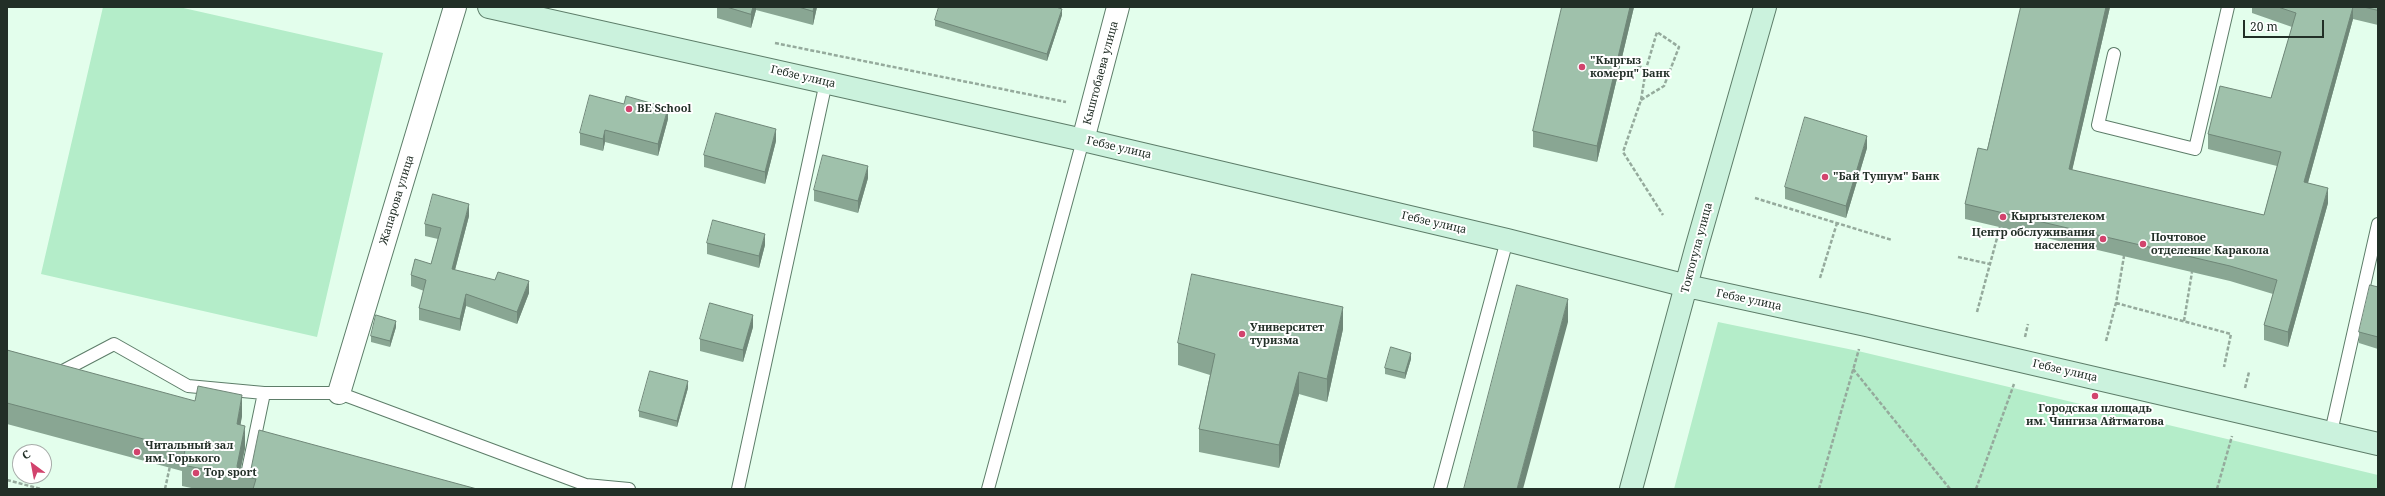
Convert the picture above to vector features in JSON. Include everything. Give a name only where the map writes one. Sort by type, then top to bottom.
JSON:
[{"type":"main road","name":"Гебзе улица","points":[[489,7],[1083,140],[1507,240],[1687,286],[1866,325],[2378,444]]},
{"type":"main road","name":"Токтогула улица","points":[[1631,489],[1765,7]]},
{"type":"street","name":"Жапарова улица","points":[[339,393],[455,7]]},
{"type":"street","name":"Кыштобаева улица","points":[[1083,140],[1118,7]]},
{"type":"lane","points":[[2114,54],[2098,124],[2195,149],[2228,7]]},
{"type":"lane","points":[[738,489],[826,82]]},
{"type":"lane","points":[[988,489],[1083,140]]},
{"type":"lane","points":[[2331,432],[2378,224]]},
{"type":"lane","points":[[1440,489],[1507,240]]},
{"type":"lane","points":[[57,374],[114,344],[188,386],[264,393],[339,393],[586,487],[629,489]]},
{"type":"lane","points":[[42,370],[72,378]]},
{"type":"lane","points":[[244,489],[264,393]]},
{"type":"path","points":[[1641,100],[1664,86],[1679,47],[1657,32],[1646,69],[1641,100],[1623,152],[1663,215]]},
{"type":"path","points":[[767,42],[1092,108]]},
{"type":"path","points":[[1621,59],[1646,69]]},
{"type":"path","points":[[1755,198],[1892,240]]},
{"type":"path","points":[[1820,278],[1837,223]]},
{"type":"path","points":[[1977,312],[2000,227]]},
{"type":"path","points":[[2106,341],[2116,303],[2124,256]]},
{"type":"path","points":[[1958,257],[1990,264]]},
{"type":"path","points":[[2184,321],[2192,272]]},
{"type":"path","points":[[2116,303],[2231,334],[2224,367]]},
{"type":"path","points":[[1820,489],[1853,369],[1950,489]]},
{"type":"path","points":[[1976,489],[2013,390]]},
{"type":"path","points":[[2217,489],[2231,439]]},
{"type":"path","points":[[165,489],[172,460]]},
{"type":"path","points":[[7,480],[41,489]]},
{"type":"green space","points":[[103,7],[179,7],[383,53],[317,337],[41,274]]},
{"type":"green space","points":[[1718,322],[1858,351],[2378,475],[2378,489],[1674,489]]},
{"type":"building","points":[[727,7],[753,7],[751,14]]},
{"type":"building","points":[[799,7],[814,7],[813,11]]},
{"type":"building","points":[[939,7],[1056,7],[1062,9],[1047,54],[935,20]]},
{"type":"building","points":[[1562,7],[1630,7],[1597,146],[1533,131]]},
{"type":"building","points":[[2021,7],[2106,7],[2069,169],[2264,215],[2281,152],[2208,134],[2220,86],[2271,98],[2296,13],[2278,7],[2353,7],[2304,182],[2328,188],[2288,332],[2264,325],[2277,280],[2230,266],[1965,204],[1978,148],[1987,150]]},
{"type":"building","points":[[2364,7],[2378,7],[2378,10]]},
{"type":"building","points":[[590,95],[624,104],[626,96],[668,108],[658,144],[605,130],[603,139],[580,133]]},
{"type":"building","points":[[716,113],[776,129],[765,172],[704,155]]},
{"type":"building","points":[[1805,117],[1867,136],[1846,206],[1785,187]]},
{"type":"building","points":[[823,155],[868,166],[858,201],[814,190]]},
{"type":"building","points":[[433,194],[469,204],[452,269],[495,280],[498,272],[529,281],[517,312],[466,294],[460,319],[419,308],[426,280],[411,275],[415,259],[431,264],[441,228],[425,224]]},
{"type":"building","points":[[713,220],[765,234],[759,256],[707,243]]},
{"type":"building","points":[[1192,274],[1343,307],[1327,379],[1299,372],[1279,445],[1199,429],[1215,354],[1178,343]]},
{"type":"building","points":[[1517,285],[1568,299],[1517,489],[1464,489]]},
{"type":"building","points":[[2370,285],[2378,287],[2378,337],[2359,332]]},
{"type":"building","points":[[710,303],[753,315],[743,350],[700,339]]},
{"type":"building","points":[[376,315],[396,321],[390,341],[371,336]]},
{"type":"building","points":[[1391,347],[1411,353],[1405,373],[1385,368]]},
{"type":"building","points":[[7,350],[195,401],[198,386],[242,395],[237,424],[245,426],[237,466],[239,473],[242,475],[247,475],[251,469],[259,430],[477,489],[253,489],[256,479],[182,465],[185,450],[7,403]]},
{"type":"building","points":[[650,371],[688,381],[677,421],[639,411]]},
{"type":"place","name":"\"Кыргыз комерц\" Банк","points":[[1582,67]]},
{"type":"place","name":"BE School","points":[[629,109]]},
{"type":"place","name":"\"Бай Тушум\" Банк","points":[[1825,177]]},
{"type":"place","name":"Кыргызтелеком","points":[[2003,217]]},
{"type":"place","name":"Центр обслуживания населения","points":[[2103,239]]},
{"type":"place","name":"Почтовое отделение Каракола","points":[[2143,244]]},
{"type":"place","name":"Университет туризма","points":[[1242,334]]},
{"type":"place","name":"Городская площадь им. Чингиза Айтматова","points":[[2095,396]]},
{"type":"place","name":"Читальный зал им. Горького","points":[[137,452]]},
{"type":"place","name":"Top sport","points":[[196,473]]}]
